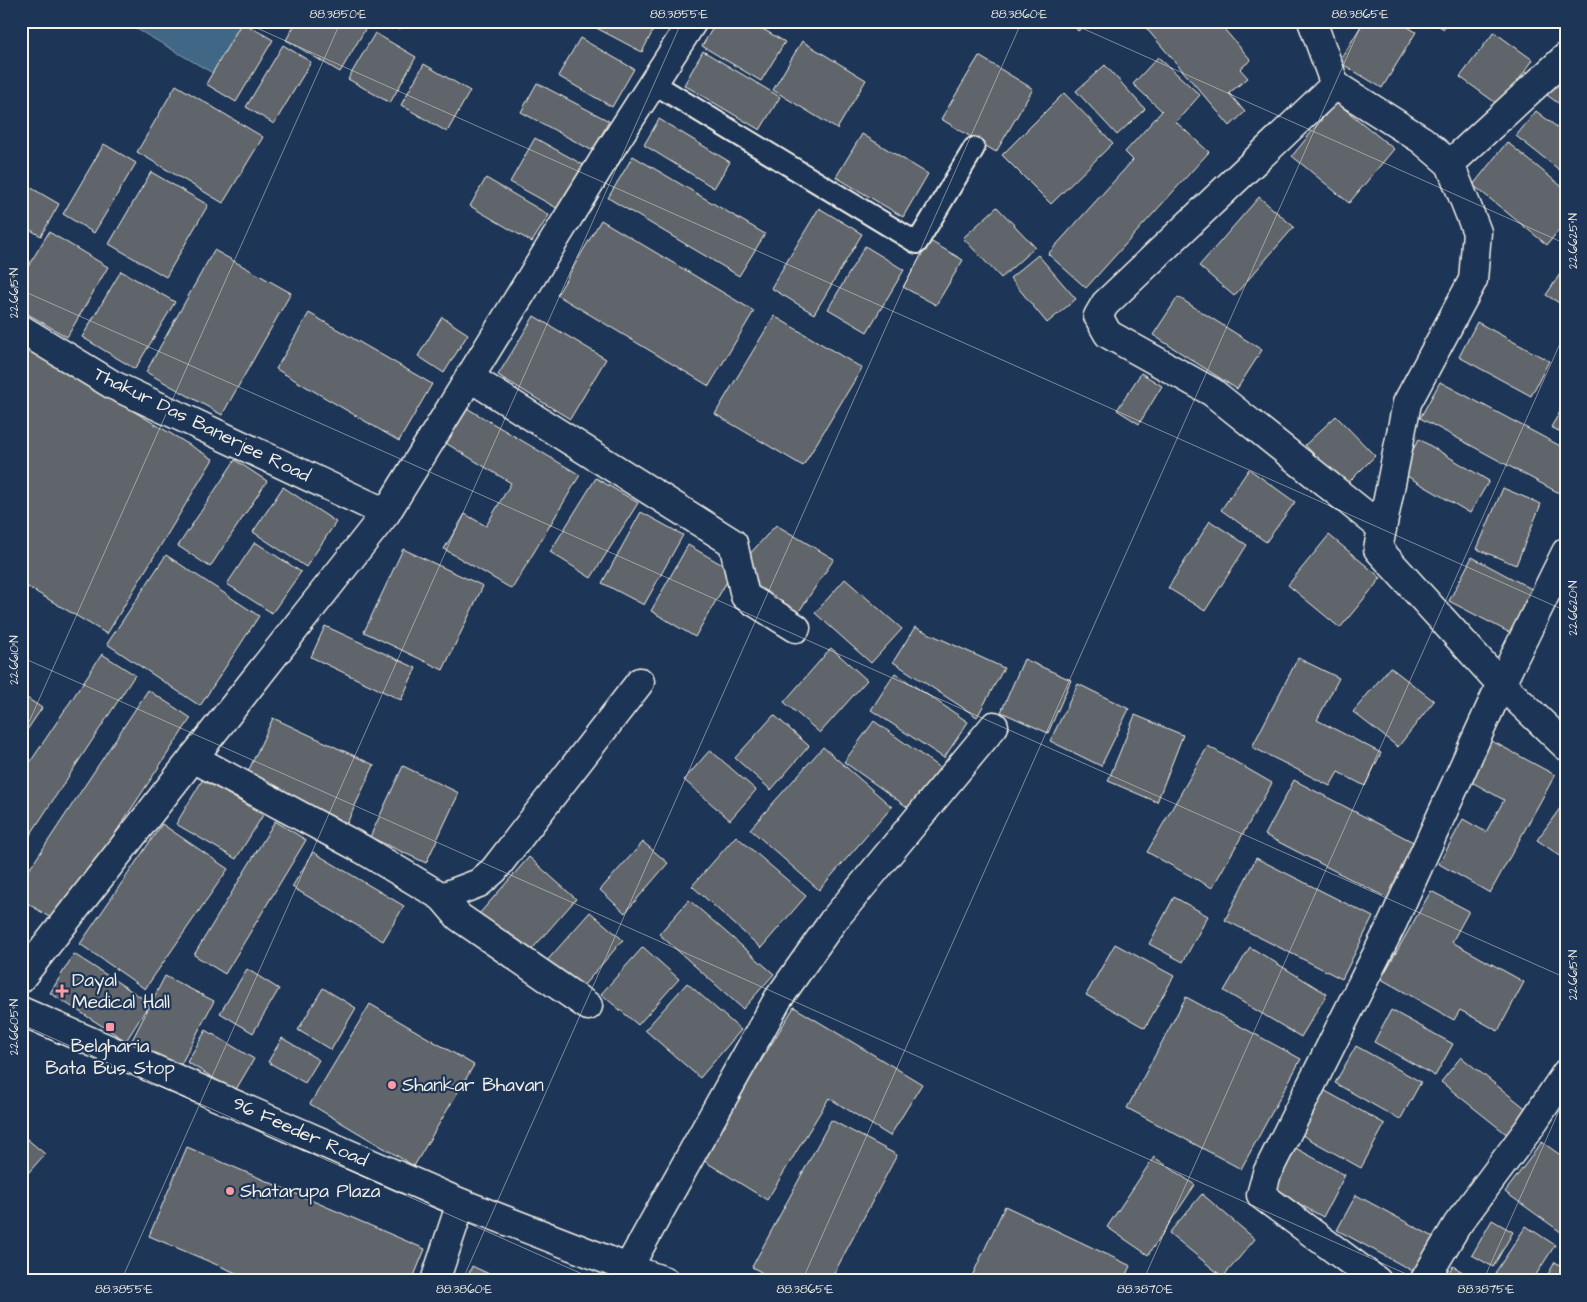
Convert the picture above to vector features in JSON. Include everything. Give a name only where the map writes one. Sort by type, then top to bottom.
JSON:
[{"type":"street","points":[[21,978],[386,513],[469,376],[693,21]]},
{"type":"street","points":[[1312,21],[1335,84],[1422,140],[1450,164],[1478,232],[1473,280],[1407,403],[1378,548],[1501,684],[1566,746]]},
{"type":"street","points":[[1450,164],[1566,56]]},
{"type":"street","points":[[1335,84],[1105,304],[1098,316],[1108,334],[1212,392],[1382,528]]},
{"type":"street","name":"Thakur Das Banerjee Road","points":[[23,334],[113,385],[386,513]]},
{"type":"street","points":[[469,376],[733,543],[745,596],[796,628]]},
{"type":"street","points":[[1377,1281],[1260,1195],[1267,1173],[1393,922],[1501,684],[1566,552]]},
{"type":"street","points":[[442,897],[479,883],[494,870],[640,682]]},
{"type":"street","points":[[628,1268],[778,999],[834,921],[994,726]]},
{"type":"street","points":[[192,758],[362,849],[442,897],[459,917],[588,1006]]},
{"type":"street","name":"96 Feeder Road","points":[[21,1011],[461,1203],[664,1281]]},
{"type":"street","points":[[1424,1281],[1457,1225],[1528,1130],[1566,1073]]},
{"type":"street","points":[[435,1281],[461,1203]]},
{"type":"lane","points":[[653,83],[918,243],[974,148]]},
{"type":"water","points":[[123,21],[254,21],[216,75]]},
{"type":"building","points":[[297,21],[370,21],[340,72],[286,40]]},
{"type":"building","points":[[387,21],[404,21],[400,29]]},
{"type":"building","points":[[583,21],[658,21],[642,52]]},
{"type":"building","points":[[717,21],[749,21],[785,42],[761,81],[702,46]]},
{"type":"building","points":[[1070,21],[1090,21],[1078,31]]},
{"type":"building","points":[[1140,21],[1217,21],[1251,60],[1240,69],[1248,78],[1229,93],[1245,112],[1230,126]]},
{"type":"building","points":[[1364,21],[1398,21],[1416,32],[1382,88],[1339,62]]},
{"type":"building","points":[[1431,21],[1449,21],[1444,29]]},
{"type":"building","points":[[242,22],[273,40],[236,102],[206,84]]},
{"type":"building","points":[[1494,32],[1533,60],[1500,106],[1460,77]]},
{"type":"building","points":[[375,33],[416,57],[390,103],[348,79]]},
{"type":"building","points":[[580,38],[634,69],[612,107],[558,76]]},
{"type":"building","points":[[802,41],[866,80],[837,129],[773,90]]},
{"type":"building","points":[[283,45],[311,62],[274,124],[246,107]]},
{"type":"building","points":[[703,51],[780,97],[760,130],[684,85]]},
{"type":"building","points":[[979,56],[1033,89],[996,152],[941,119]]},
{"type":"building","points":[[1158,57],[1200,95],[1176,122],[1209,152],[1086,288],[1048,254],[1133,160],[1125,152],[1162,111],[1133,84]]},
{"type":"building","points":[[424,64],[470,91],[447,132],[401,105]]},
{"type":"building","points":[[1105,65],[1145,109],[1117,135],[1076,91]]},
{"type":"building","points":[[1566,71],[1566,109],[1547,95]]},
{"type":"building","points":[[537,83],[609,121],[593,151],[521,112]]},
{"type":"building","points":[[176,85],[263,137],[223,203],[137,152]]},
{"type":"building","points":[[1064,93],[1113,143],[1051,204],[1002,155]]},
{"type":"building","points":[[1336,102],[1394,149],[1349,203],[1292,156]]},
{"type":"building","points":[[1536,111],[1566,134],[1566,175],[1516,136]]},
{"type":"building","points":[[659,119],[730,162],[714,188],[644,145]]},
{"type":"building","points":[[862,134],[928,174],[903,217],[836,177]]},
{"type":"building","points":[[535,138],[589,168],[564,212],[510,182]]},
{"type":"building","points":[[1507,142],[1566,190],[1566,221],[1547,245],[1473,185]]},
{"type":"building","points":[[104,144],[136,163],[94,233],[63,214]]},
{"type":"building","points":[[633,156],[765,234],[739,276],[608,198]]},
{"type":"building","points":[[151,172],[208,205],[166,277],[109,244]]},
{"type":"building","points":[[486,178],[549,215],[532,242],[470,206]]},
{"type":"building","points":[[21,182],[59,204],[41,236],[25,227],[21,234]]},
{"type":"building","points":[[1259,197],[1294,227],[1234,296],[1199,266]]},
{"type":"building","points":[[997,207],[1035,247],[1001,278],[963,238]]},
{"type":"building","points":[[819,208],[862,234],[814,314],[771,288]]},
{"type":"building","points":[[601,220],[754,311],[709,386],[557,295]]},
{"type":"building","points":[[49,232],[108,267],[67,337],[21,310],[21,278]]},
{"type":"building","points":[[930,241],[963,260],[936,305],[903,287]]},
{"type":"building","points":[[865,246],[904,270],[867,332],[828,309]]},
{"type":"building","points":[[214,250],[291,293],[222,415],[146,372]]},
{"type":"building","points":[[1038,255],[1076,299],[1047,323],[1010,278]]},
{"type":"building","points":[[1566,265],[1566,307],[1546,295]]},
{"type":"building","points":[[121,271],[175,302],[135,369],[82,337]]},
{"type":"building","points":[[1178,297],[1262,350],[1237,389],[1153,335]]},
{"type":"building","points":[[309,313],[432,384],[399,441],[276,369]]},
{"type":"building","points":[[534,316],[606,359],[570,419],[498,375]]},
{"type":"building","points":[[774,316],[862,368],[803,466],[715,414]]},
{"type":"building","points":[[442,317],[468,334],[444,373],[418,356]]},
{"type":"building","points":[[1477,322],[1549,361],[1531,396],[1459,357]]},
{"type":"building","points":[[30,349],[213,459],[107,634],[21,583],[21,364]]},
{"type":"building","points":[[1141,373],[1162,386],[1139,424],[1117,410]]},
{"type":"building","points":[[1440,382],[1566,449],[1566,480],[1559,493],[1420,418]]},
{"type":"building","points":[[1566,402],[1566,435],[1551,427]]},
{"type":"building","points":[[465,407],[580,475],[512,589],[444,549],[465,514],[486,526],[511,483],[444,442]]},
{"type":"building","points":[[1336,416],[1375,456],[1345,486],[1305,445]]},
{"type":"building","points":[[1419,439],[1489,481],[1470,513],[1400,472]]},
{"type":"building","points":[[235,460],[267,481],[210,567],[178,546]]},
{"type":"building","points":[[1249,469],[1295,502],[1266,542],[1221,510]]},
{"type":"building","points":[[596,478],[638,503],[591,578],[550,552]]},
{"type":"building","points":[[283,487],[336,522],[306,567],[253,532]]},
{"type":"building","points":[[1503,488],[1541,504],[1516,565],[1477,549]]},
{"type":"building","points":[[641,512],[683,535],[644,605],[602,583]]},
{"type":"building","points":[[1210,521],[1247,545],[1205,611],[1168,588]]},
{"type":"building","points":[[776,525],[834,559],[796,616],[752,585],[747,557]]},
{"type":"building","points":[[1329,535],[1381,578],[1340,628],[1288,585]]},
{"type":"building","points":[[255,542],[301,572],[272,613],[227,584]]},
{"type":"building","points":[[688,545],[733,571],[695,637],[651,611]]},
{"type":"building","points":[[403,549],[483,586],[443,670],[364,632]]},
{"type":"building","points":[[166,555],[259,616],[200,706],[107,644]]},
{"type":"building","points":[[1472,557],[1539,593],[1516,636],[1449,601]]},
{"type":"building","points":[[845,579],[902,629],[871,663],[815,613]]},
{"type":"building","points":[[325,626],[416,668],[401,700],[311,657]]},
{"type":"building","points":[[915,627],[1004,668],[977,717],[893,662]]},
{"type":"building","points":[[831,648],[867,680],[820,733],[784,702]]},
{"type":"building","points":[[102,654],[135,675],[21,849],[21,776]]},
{"type":"building","points":[[1298,658],[1339,678],[1317,720],[1381,753],[1365,786],[1338,772],[1330,786],[1252,747]]},
{"type":"building","points":[[1024,659],[1071,680],[1048,733],[1001,712]]},
{"type":"building","points":[[1390,667],[1434,701],[1398,747],[1353,712]]},
{"type":"building","points":[[895,673],[968,722],[944,758],[871,710]]},
{"type":"building","points":[[1078,684],[1129,709],[1101,766],[1050,741]]},
{"type":"building","points":[[148,690],[191,718],[57,922],[21,899],[21,882]]},
{"type":"building","points":[[21,694],[42,708],[21,739]]},
{"type":"building","points":[[774,715],[809,746],[771,790],[735,758]]},
{"type":"building","points":[[1135,715],[1183,735],[1157,802],[1108,781]]},
{"type":"building","points":[[273,718],[374,765],[347,823],[246,776]]},
{"type":"building","points":[[874,721],[940,768],[910,809],[844,762]]},
{"type":"building","points":[[1490,740],[1555,775],[1490,893],[1439,864],[1463,819],[1486,832],[1504,800],[1468,780]]},
{"type":"building","points":[[1208,746],[1272,783],[1212,888],[1147,852]]},
{"type":"building","points":[[823,747],[892,807],[819,890],[750,829]]},
{"type":"building","points":[[710,750],[756,790],[730,820],[684,780]]},
{"type":"building","points":[[403,766],[459,793],[426,863],[370,837]]},
{"type":"building","points":[[203,779],[263,815],[236,859],[176,824]]},
{"type":"building","points":[[1294,780],[1419,845],[1391,900],[1265,835]]},
{"type":"building","points":[[1566,800],[1566,860],[1537,840]]},
{"type":"building","points":[[275,821],[306,840],[225,974],[194,955]]},
{"type":"building","points":[[162,824],[228,869],[145,989],[80,944]]},
{"type":"building","points":[[736,836],[806,896],[761,948],[692,886]]},
{"type":"building","points":[[643,842],[668,863],[625,913],[600,890]]},
{"type":"building","points":[[313,852],[404,906],[383,941],[292,887]]},
{"type":"building","points":[[529,857],[576,899],[527,955],[479,914]]},
{"type":"building","points":[[1256,858],[1373,917],[1342,979],[1225,920]]},
{"type":"building","points":[[1431,891],[1469,911],[1452,942],[1524,982],[1498,1031],[1460,1010],[1454,1020],[1381,979]]},
{"type":"building","points":[[1174,897],[1208,916],[1183,962],[1149,944]]},
{"type":"building","points":[[689,900],[774,974],[743,1009],[659,934]]},
{"type":"building","points":[[590,912],[623,940],[577,993],[544,964]]},
{"type":"building","points":[[1115,944],[1174,976],[1145,1028],[1086,995]]},
{"type":"building","points":[[643,947],[679,979],[638,1025],[601,994]]},
{"type":"building","points":[[1250,947],[1327,994],[1301,1037],[1224,991]]},
{"type":"building","points":[[74,954],[150,1003],[126,1041],[50,993]]},
{"type":"building","points":[[247,969],[279,989],[253,1033],[220,1013]]},
{"type":"building","points":[[165,976],[214,1001],[179,1068],[130,1044]]},
{"type":"building","points":[[687,983],[741,1030],[700,1078],[645,1030]]},
{"type":"building","points":[[323,988],[356,1008],[331,1050],[298,1030]]},
{"type":"building","points":[[1186,997],[1301,1059],[1241,1169],[1127,1108]]},
{"type":"building","name":"Shankar Bhavan","points":[[370,1004],[474,1065],[414,1166],[310,1104]]},
{"type":"building","points":[[794,1007],[922,1084],[890,1136],[829,1098],[767,1200],[701,1159]]},
{"type":"building","points":[[1391,1010],[1453,1044],[1435,1076],[1374,1042]]},
{"type":"building","points":[[206,1030],[254,1059],[235,1091],[187,1062]]},
{"type":"building","points":[[282,1038],[319,1060],[305,1083],[268,1062]]},
{"type":"building","points":[[1356,1046],[1421,1082],[1400,1120],[1335,1083]]},
{"type":"building","points":[[1461,1057],[1529,1111],[1509,1136],[1441,1082]]},
{"type":"building","points":[[1318,1087],[1385,1124],[1361,1168],[1293,1130]]},
{"type":"building","points":[[831,1120],[897,1155],[830,1281],[777,1281],[752,1267]]},
{"type":"building","points":[[21,1134],[45,1154],[21,1181]]},
{"type":"building","points":[[1542,1142],[1566,1159],[1565,1235],[1505,1192]]},
{"type":"building","points":[[1292,1146],[1345,1175],[1323,1217],[1270,1188]]},
{"type":"building","name":"Shatarupa Plaza","points":[[187,1147],[425,1249],[412,1281],[255,1281],[149,1236]]},
{"type":"building","points":[[1154,1157],[1195,1185],[1148,1255],[1107,1227]]},
{"type":"building","points":[[1202,1194],[1255,1239],[1223,1277],[1169,1233]]},
{"type":"building","points":[[1356,1195],[1441,1241],[1422,1276],[1337,1230]]},
{"type":"building","points":[[1005,1206],[1131,1266],[1124,1281],[981,1281],[972,1276]]},
{"type":"building","points":[[1492,1220],[1513,1232],[1493,1267],[1472,1255]]},
{"type":"building","points":[[1526,1226],[1555,1245],[1532,1281],[1507,1281],[1495,1273]]},
{"type":"building","points":[[1555,1262],[1566,1268],[1566,1281],[1544,1281]]},
{"type":"building","points":[[472,1266],[504,1281],[466,1281]]},
{"type":"building","points":[[1453,1266],[1477,1281],[1445,1281]]},
{"type":"place","name":"Dayal Medical Hall","points":[[62,991]]},
{"type":"place","name":"Belgharia Bata Bus Stop","points":[[110,1027]]},
{"type":"place","name":"Shankar Bhavan","points":[[392,1085]]},
{"type":"place","name":"Shatarupa Plaza","points":[[230,1191]]}]
